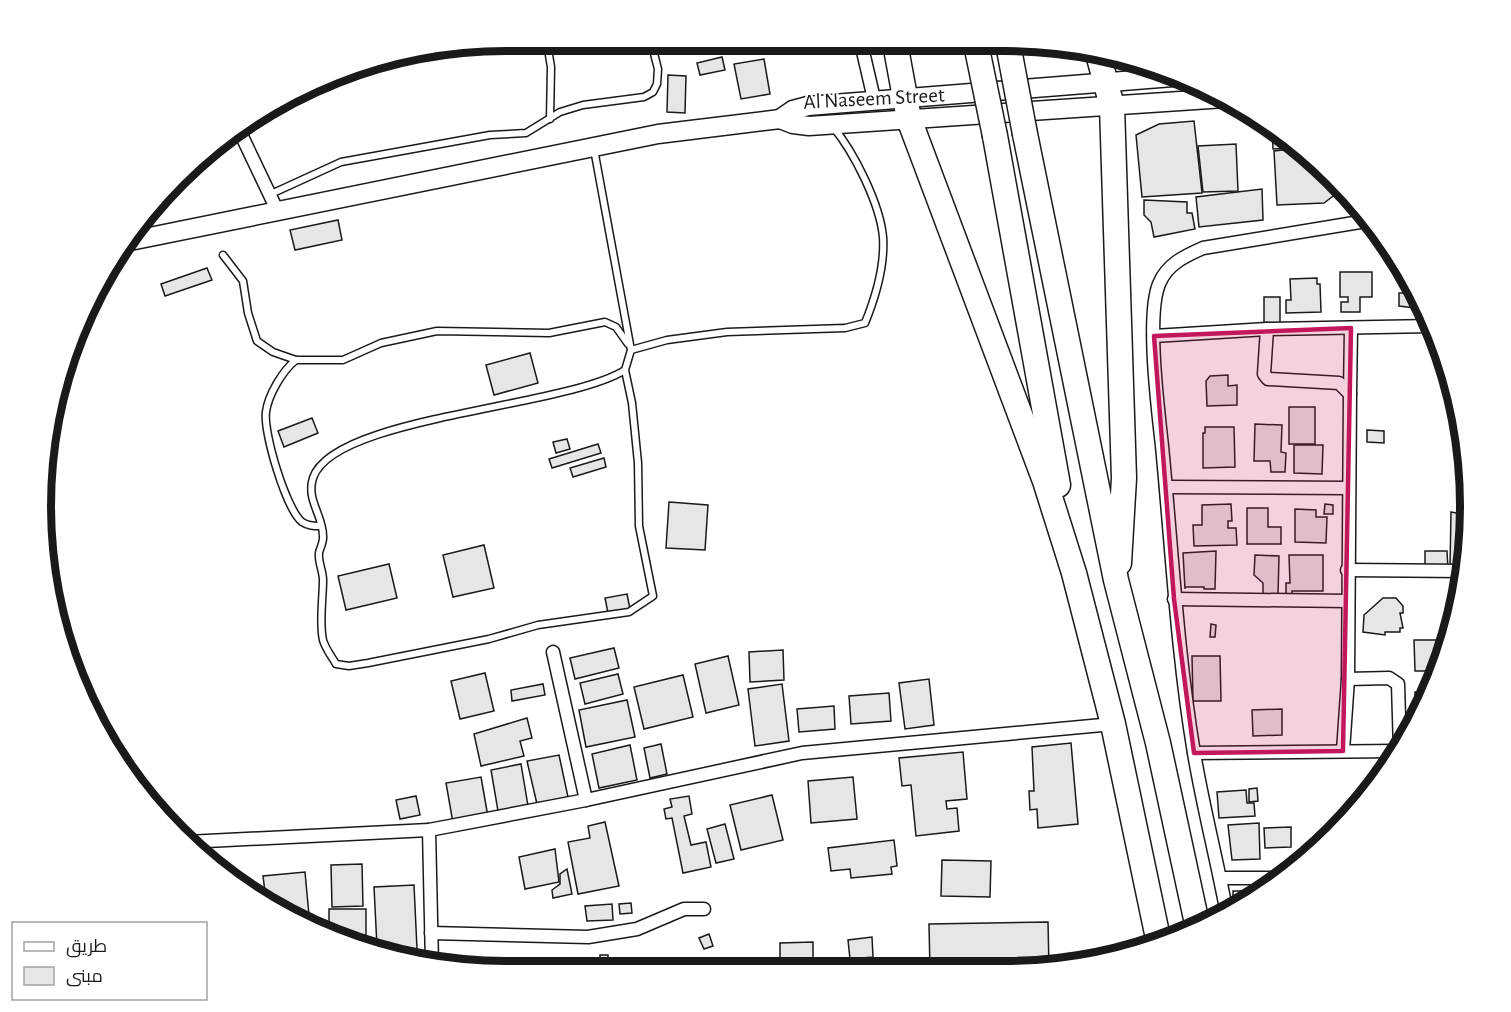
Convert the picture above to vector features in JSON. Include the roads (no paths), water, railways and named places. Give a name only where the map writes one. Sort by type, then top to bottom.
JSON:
[{"type":"highway","points":[[896,51],[906,108],[1045,481],[1074,573],[1113,724],[1157,935]]},
{"type":"highway","points":[[977,51],[995,136],[1074,573]]},
{"type":"highway","points":[[1009,51],[1116,580],[1158,743],[1196,918]]},
{"type":"highway","points":[[1100,62],[1112,106],[1124,478],[1122,548],[1116,580]]},
{"type":"street","points":[[863,51],[874,99]]},
{"type":"street","name":"Al Naseem Street","points":[[780,119],[793,124],[831,124],[906,108],[1107,82],[1159,78]]},
{"type":"street","name":"Al Naseem Street","points":[[780,119],[793,110],[808,106],[874,99],[906,108],[1112,106],[1208,99]]},
{"type":"street","points":[[138,240],[658,134],[780,119]]},
{"type":"street","points":[[242,136],[278,212]]},
{"type":"street","points":[[1225,904],[1194,753],[1174,599],[1154,336],[1154,314],[1159,282],[1169,268],[1182,257],[1203,248],[1360,222]]},
{"type":"street","points":[[1154,336],[1267,329],[1422,326]]},
{"type":"street","points":[[1343,751],[1348,679],[1347,570],[1351,328]]},
{"type":"street","points":[[1267,329],[1264,375],[1268,379],[1340,383],[1350,394]]},
{"type":"street","points":[[1166,487],[1348,488]]},
{"type":"street","points":[[1347,570],[1455,571]]},
{"type":"street","points":[[1174,599],[1348,601]]},
{"type":"street","points":[[553,652],[586,800]]},
{"type":"street","points":[[1348,679],[1389,678],[1398,684],[1399,733]]},
{"type":"street","points":[[199,841],[429,830],[586,800],[802,753],[1113,724]]},
{"type":"street","points":[[1194,753],[1388,751]]},
{"type":"street","points":[[429,830],[432,954]]},
{"type":"street","points":[[1220,878],[1266,878]]},
{"type":"street","points":[[431,933],[588,937],[637,929],[684,909],[704,909]]},
{"type":"lane","points":[[548,51],[551,67],[550,119]]},
{"type":"lane","points":[[271,194],[341,162],[490,135],[526,133],[561,112],[583,105],[644,97],[653,92],[657,84],[658,69],[653,51]]},
{"type":"lane","points":[[631,350],[667,340],[697,336],[845,328],[865,323],[880,279],[883,237],[876,211],[860,173],[845,141],[831,124]]},
{"type":"lane","points":[[594,148],[631,350],[625,370],[632,403],[638,463],[639,526],[653,597],[629,612],[538,625],[478,642],[369,663],[349,666],[336,664],[323,641],[323,577],[319,555],[324,535],[311,494],[312,479],[327,457],[350,443],[432,420],[563,393],[614,377],[625,370]]},
{"type":"lane","points":[[223,255],[243,281],[248,314],[257,341],[273,352],[296,360],[343,360],[381,343],[437,331],[549,333],[605,322],[616,327],[631,350]]},
{"type":"lane","points":[[296,360],[287,367],[266,411],[266,430],[290,502],[301,521],[311,526],[320,526]]}]
